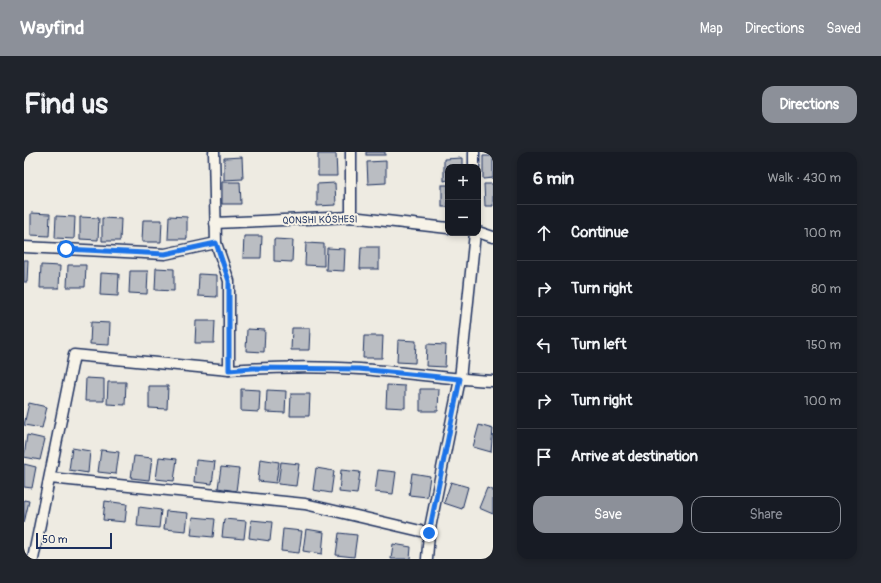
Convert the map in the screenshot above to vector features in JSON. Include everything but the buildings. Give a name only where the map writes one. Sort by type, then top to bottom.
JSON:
[{"type":"street","points":[[214,152],[216,243],[229,281],[229,370]]},
{"type":"street","points":[[351,152],[351,217]]},
{"type":"street","points":[[474,152],[474,164]]},
{"type":"street","points":[[215,223],[351,217],[445,228]]},
{"type":"street","points":[[481,233],[493,237]]},
{"type":"street","points":[[427,559],[429,533],[460,379],[475,236]]},
{"type":"street","points":[[24,247],[165,254],[216,243]]},
{"type":"street","points":[[33,559],[74,355],[229,370],[253,368],[359,369],[460,379],[493,380]]},
{"type":"street","points":[[50,478],[305,504],[429,533]]},
{"type":"route","points":[[66,249],[165,254],[216,243],[229,281],[229,370],[253,368],[359,369],[460,379],[429,533]]}]
